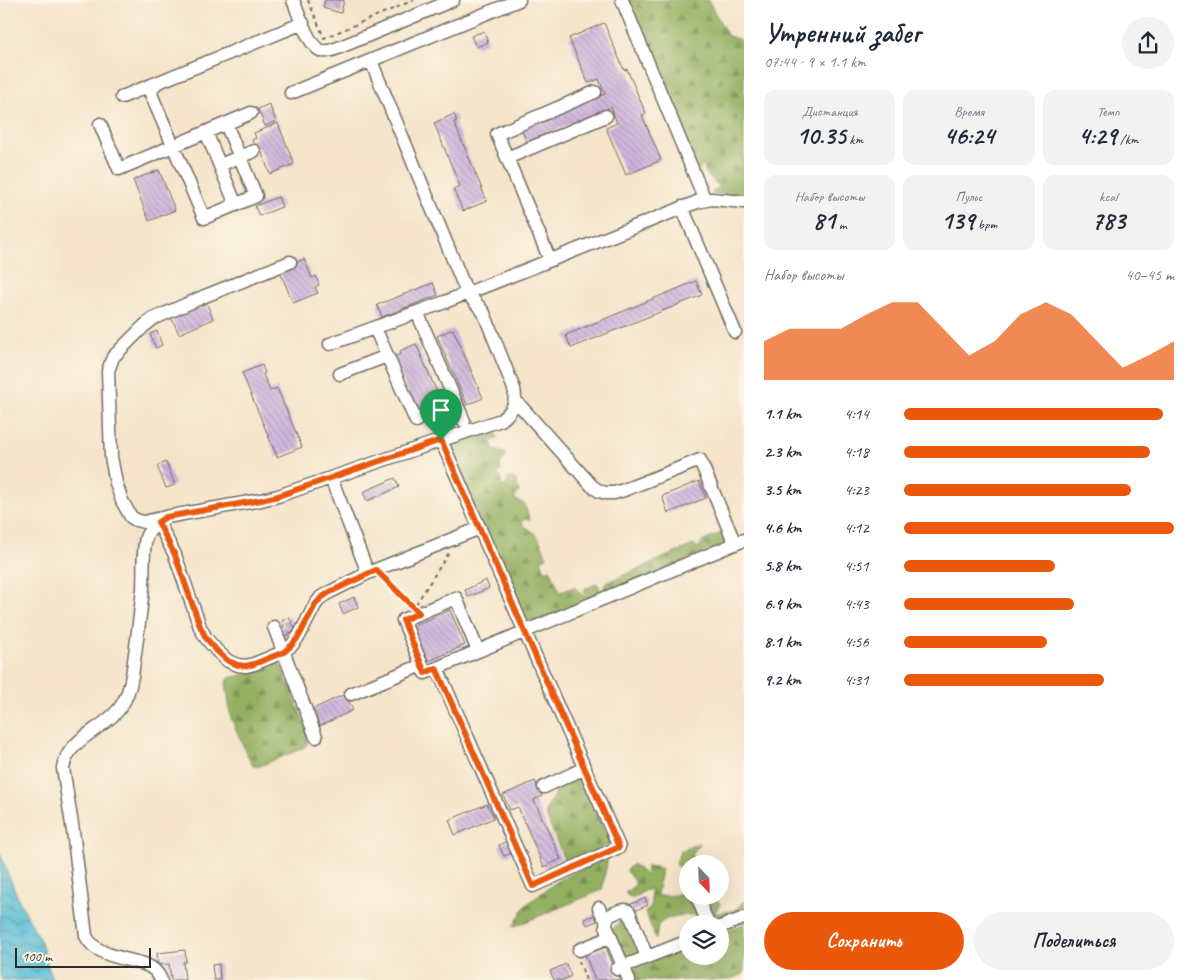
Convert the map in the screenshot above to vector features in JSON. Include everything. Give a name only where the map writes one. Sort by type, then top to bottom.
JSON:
[{"type":"street","points":[[294,0],[314,46],[321,51],[338,48],[453,0]]},
{"type":"street","points":[[291,93],[519,0]]},
{"type":"street","points":[[622,0],[705,200]]},
{"type":"street","points":[[122,97],[303,23]]},
{"type":"street","points":[[371,61],[467,293],[484,313],[514,388],[516,400],[592,486],[599,491],[606,493],[624,490],[700,460],[739,542],[525,632],[425,673],[403,620],[456,598],[478,651]]},
{"type":"street","points":[[157,83],[153,87],[151,94],[204,218],[256,196],[226,124]]},
{"type":"street","points":[[550,260],[497,134],[595,92]]},
{"type":"street","points":[[100,124],[119,170],[251,113]]},
{"type":"street","points":[[507,158],[606,116]]},
{"type":"street","points":[[206,132],[236,204]]},
{"type":"street","points":[[220,165],[254,151]]},
{"type":"street","points":[[330,344],[467,293],[682,207],[712,199],[744,202]]},
{"type":"street","points":[[682,207],[735,332]]},
{"type":"street","points":[[290,262],[205,296],[153,320],[144,326],[113,357],[108,371],[111,457],[122,501],[127,513],[131,517],[144,522],[162,520],[278,496],[501,420],[511,410],[516,400]]},
{"type":"street","points":[[417,312],[464,421]]},
{"type":"street","points":[[375,328],[416,421]]},
{"type":"street","points":[[340,374],[388,356]]},
{"type":"street","points":[[436,668],[533,886],[619,847],[441,440]]},
{"type":"street","points":[[331,478],[372,571]]},
{"type":"street","points":[[162,520],[206,638],[228,661],[246,666],[284,652],[292,645],[321,598],[372,571],[480,528]]},
{"type":"street","points":[[161,980],[160,976],[150,966],[99,951],[88,941],[63,768],[64,760],[71,750],[119,710],[125,701],[132,676],[142,591],[144,546],[152,527],[162,520]]},
{"type":"street","points":[[274,627],[316,737]]},
{"type":"street","points":[[351,694],[422,665]]},
{"type":"street","points":[[544,787],[585,768]]},
{"type":"street","points":[[599,908],[603,916],[608,918]]},
{"type":"street","points":[[629,980],[621,972],[606,936],[606,922],[610,916],[624,910],[629,912],[647,957]]},
{"type":"street","points":[[729,924],[744,918]]},
{"type":"street","points":[[579,950],[606,936]]},
{"type":"street","points":[[621,972],[647,957],[679,945]]},
{"type":"path","points":[[308,0],[324,38],[414,0]]},
{"type":"path","points":[[372,571],[413,607],[460,537]]},
{"type":"green space","points":[[629,0],[708,0],[728,36],[741,40],[744,49],[744,197],[711,193],[719,187],[706,173],[703,164],[698,172]]},
{"type":"green space","points":[[486,430],[496,433],[498,438],[491,442],[494,450],[505,453],[505,459],[500,464],[501,471],[496,475],[501,477],[501,484],[505,487],[509,478],[513,478],[516,481],[519,492],[514,499],[524,504],[530,520],[524,518],[522,523],[535,533],[543,547],[547,557],[541,560],[545,571],[550,569],[560,592],[574,587],[581,593],[581,596],[586,594],[584,589],[597,583],[600,589],[598,597],[529,625],[525,624],[450,451],[453,443]]},
{"type":"green space","points":[[721,533],[727,540],[724,544],[609,592],[605,591],[606,583],[693,545],[699,548],[702,542]]},
{"type":"green space","points":[[279,662],[307,730],[307,744],[303,748],[260,766],[253,766],[231,718],[226,683],[229,678],[256,671]]},
{"type":"green space","points":[[584,780],[611,844],[566,865],[545,812],[561,783]]},
{"type":"green space","points":[[699,843],[692,855],[679,855],[679,868],[676,864],[680,851]]},
{"type":"green space","points":[[608,857],[602,890],[513,927],[526,905],[559,880]]},
{"type":"green space","points":[[633,864],[646,876],[647,866],[661,868],[657,896],[679,893],[679,905],[693,905],[699,915],[679,915],[663,921],[658,925],[656,939],[645,912],[650,909],[650,889],[632,899],[625,893],[636,884],[626,870]]},
{"type":"green space","points":[[744,901],[744,910],[729,917],[729,915],[709,915],[705,905],[719,905],[714,914],[735,910]]},
{"type":"green space","points":[[625,916],[641,955],[625,962],[612,930]]},
{"type":"green space","points":[[744,924],[744,974],[728,980],[632,980],[628,971],[679,950],[679,965],[729,965],[729,930]]},
{"type":"water","points":[[0,854],[18,898],[41,942],[52,980],[2,980],[0,975]]},
{"type":"building","points":[[325,0],[344,0],[341,13],[323,8]]},
{"type":"building","points":[[604,23],[624,70],[627,69],[646,114],[642,115],[661,160],[626,175],[606,128],[617,123],[611,107],[527,142],[521,129],[605,94],[599,79],[588,83],[569,38]]},
{"type":"building","points":[[484,31],[488,42],[476,47],[471,36]]},
{"type":"building","points":[[269,104],[276,121],[265,126],[258,109]]},
{"type":"building","points":[[454,114],[457,121],[454,122],[487,201],[463,211],[453,189],[460,186],[434,123]]},
{"type":"building","points":[[278,123],[294,164],[270,174],[260,148],[256,149],[252,140],[256,138],[254,133]]},
{"type":"building","points":[[159,170],[175,210],[149,221],[133,180]]},
{"type":"building","points":[[278,197],[282,207],[259,216],[255,206]]},
{"type":"building","points":[[304,259],[312,278],[316,276],[319,285],[315,287],[318,293],[293,303],[279,269]]},
{"type":"building","points":[[696,281],[702,295],[571,348],[566,335]]},
{"type":"building","points":[[433,283],[438,295],[382,317],[377,305]]},
{"type":"building","points":[[206,301],[213,319],[179,334],[171,317]]},
{"type":"building","points":[[453,329],[483,398],[467,405],[437,336]]},
{"type":"building","points":[[157,331],[162,345],[156,348],[150,334]]},
{"type":"building","points":[[416,344],[453,429],[437,436],[429,418],[421,422],[393,357],[401,354],[400,351]]},
{"type":"building","points":[[262,365],[265,373],[263,374],[270,391],[277,388],[302,447],[277,457],[242,373]]},
{"type":"building","points":[[166,462],[175,485],[166,488],[157,466]]},
{"type":"building","points":[[395,478],[399,487],[367,501],[363,492]]},
{"type":"building","points":[[699,481],[706,498],[668,513],[662,496]]},
{"type":"building","points":[[486,580],[489,588],[468,597],[465,590]]},
{"type":"building","points":[[354,597],[358,607],[343,614],[339,604]]},
{"type":"building","points":[[450,610],[465,645],[429,661],[426,655],[421,656],[409,628]]},
{"type":"building","points":[[289,617],[296,631],[283,637],[280,628],[284,627],[282,621]]},
{"type":"building","points":[[345,694],[353,710],[320,726],[313,709]]},
{"type":"building","points":[[535,781],[542,796],[534,800],[561,859],[544,867],[518,807],[510,810],[503,795]]},
{"type":"building","points":[[487,804],[494,818],[455,835],[449,820]]},
{"type":"building","points":[[509,840],[514,852],[504,856],[499,845]]},
{"type":"building","points":[[645,898],[648,905],[632,912],[629,905]]},
{"type":"building","points":[[595,915],[597,921],[587,925],[584,919]]},
{"type":"building","points":[[606,947],[619,980],[595,980],[585,955]]},
{"type":"building","points":[[185,950],[186,962],[183,962],[185,980],[171,980],[169,964],[158,965],[157,953]]},
{"type":"building","points":[[219,964],[220,980],[214,980],[212,965]]},
{"type":"building","points":[[566,964],[571,976],[563,980],[554,980],[550,971]]},
{"type":"route","points":[[441,440],[619,847],[533,886],[436,668],[425,673],[403,620],[419,613],[376,570],[321,598],[315,605],[299,636],[284,652],[254,664],[238,665],[228,661],[206,638],[175,555],[158,522],[166,517],[278,496],[441,440]]}]
